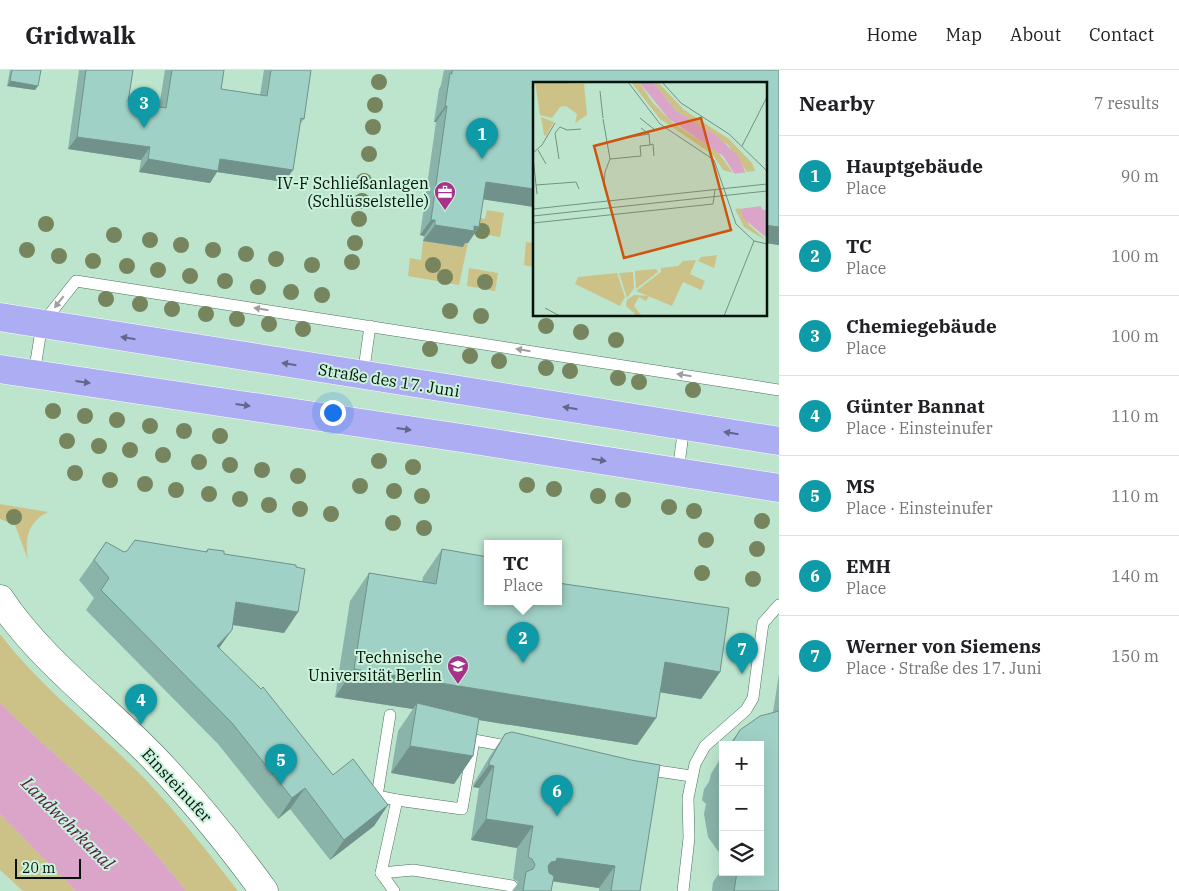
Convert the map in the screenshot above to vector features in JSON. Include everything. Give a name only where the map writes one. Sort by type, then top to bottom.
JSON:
[{"type":"main road","name":"Straße des 17. Juni","points":[[0,318],[779,440]]},
{"type":"main road","points":[[0,369],[779,488]]},
{"type":"street","name":"Einsteinufer","points":[[0,599],[29,637],[150,754],[189,795],[226,839],[264,891]]},
{"type":"lane","points":[[34,374],[42,324],[76,280],[779,390]]},
{"type":"lane","points":[[363,376],[370,326]]},
{"type":"lane","points":[[678,472],[684,426]]},
{"type":"lane","points":[[683,891],[689,838],[688,798],[695,764],[705,746],[746,710],[753,698],[762,623],[779,605]]},
{"type":"lane","points":[[390,715],[377,796],[462,810],[474,740],[521,748]]},
{"type":"lane","points":[[634,767],[691,776]]},
{"type":"lane","points":[[394,891],[381,873],[397,800]]},
{"type":"lane","points":[[381,873],[413,870],[512,886]]},
{"type":"shaded area","points":[[487,210],[504,213],[500,237],[475,233],[479,217],[485,219]]},
{"type":"shaded area","points":[[423,241],[462,246],[463,242],[468,243],[459,285],[408,276],[410,258],[421,260]]},
{"type":"shaded area","points":[[526,242],[533,243],[533,267],[524,265]]},
{"type":"shaded area","points":[[469,268],[498,273],[495,291],[467,286]]},
{"type":"shaded area","points":[[0,504],[48,512],[36,521],[29,532],[27,538],[28,560],[15,525],[0,519]]},
{"type":"shaded area","points":[[0,634],[16,654],[51,690],[143,777],[192,833],[238,891],[186,891],[118,813],[0,703]]},
{"type":"shaded area","points":[[0,814],[76,891],[23,891],[0,870]]},
{"type":"water","name":"Landwehrkanal","points":[[0,703],[118,813],[186,891],[76,891],[0,814]]},
{"type":"building","points":[[12,70],[41,70],[38,86],[10,81]]},
{"type":"building","points":[[86,70],[133,70],[128,102],[166,108],[172,70],[224,70],[221,89],[267,96],[271,70],[311,70],[304,119],[301,118],[293,170],[220,159],[218,171],[148,159],[150,147],[77,137]]},
{"type":"building","points":[[452,70],[779,70],[779,227],[766,225],[766,82],[533,82],[533,189],[486,182],[479,227],[474,226],[474,231],[435,225],[435,220],[431,220],[447,106],[445,106],[450,73],[452,74]]},
{"type":"building","points":[[135,540],[207,552],[208,549],[224,551],[224,554],[296,565],[296,567],[305,569],[298,612],[236,602],[232,630],[217,646],[261,689],[263,687],[333,775],[353,759],[388,805],[344,840],[305,788],[292,798],[232,723],[101,590],[109,578],[94,560],[106,542],[124,552],[127,551]]},
{"type":"building","points":[[442,549],[484,556],[484,605],[562,605],[562,584],[729,608],[720,672],[665,662],[656,718],[354,669],[369,573],[436,584]]},
{"type":"building","points":[[417,703],[479,718],[473,756],[410,746]]},
{"type":"building","points":[[779,711],[779,891],[734,891],[736,876],[764,876],[764,741],[733,741],[740,730],[760,716]]},
{"type":"building","points":[[512,732],[660,765],[640,891],[611,891],[615,866],[557,858],[556,861],[551,862],[548,866],[549,873],[554,876],[551,891],[523,891],[526,872],[533,869],[535,865],[532,859],[528,857],[533,826],[486,819],[494,766],[489,765],[489,762],[505,734]]},
{"type":"place","name":"Chemiegebäude","points":[[144,128]]},
{"type":"place","name":"Hauptgebäude","points":[[482,159]]},
{"type":"place","name":"IV-F Schließanlagen (Schlüsselstelle)","points":[[445,211]]},
{"type":"place","name":"TC","points":[[523,663]]},
{"type":"place","name":"Werner von Siemens","points":[[742,674]]},
{"type":"place","name":"Technische Universität Berlin","points":[[458,685]]},
{"type":"place","name":"Günter Bannat","points":[[141,725]]},
{"type":"place","name":"MS","points":[[281,785]]},
{"type":"place","name":"EMH","points":[[557,816]]}]
